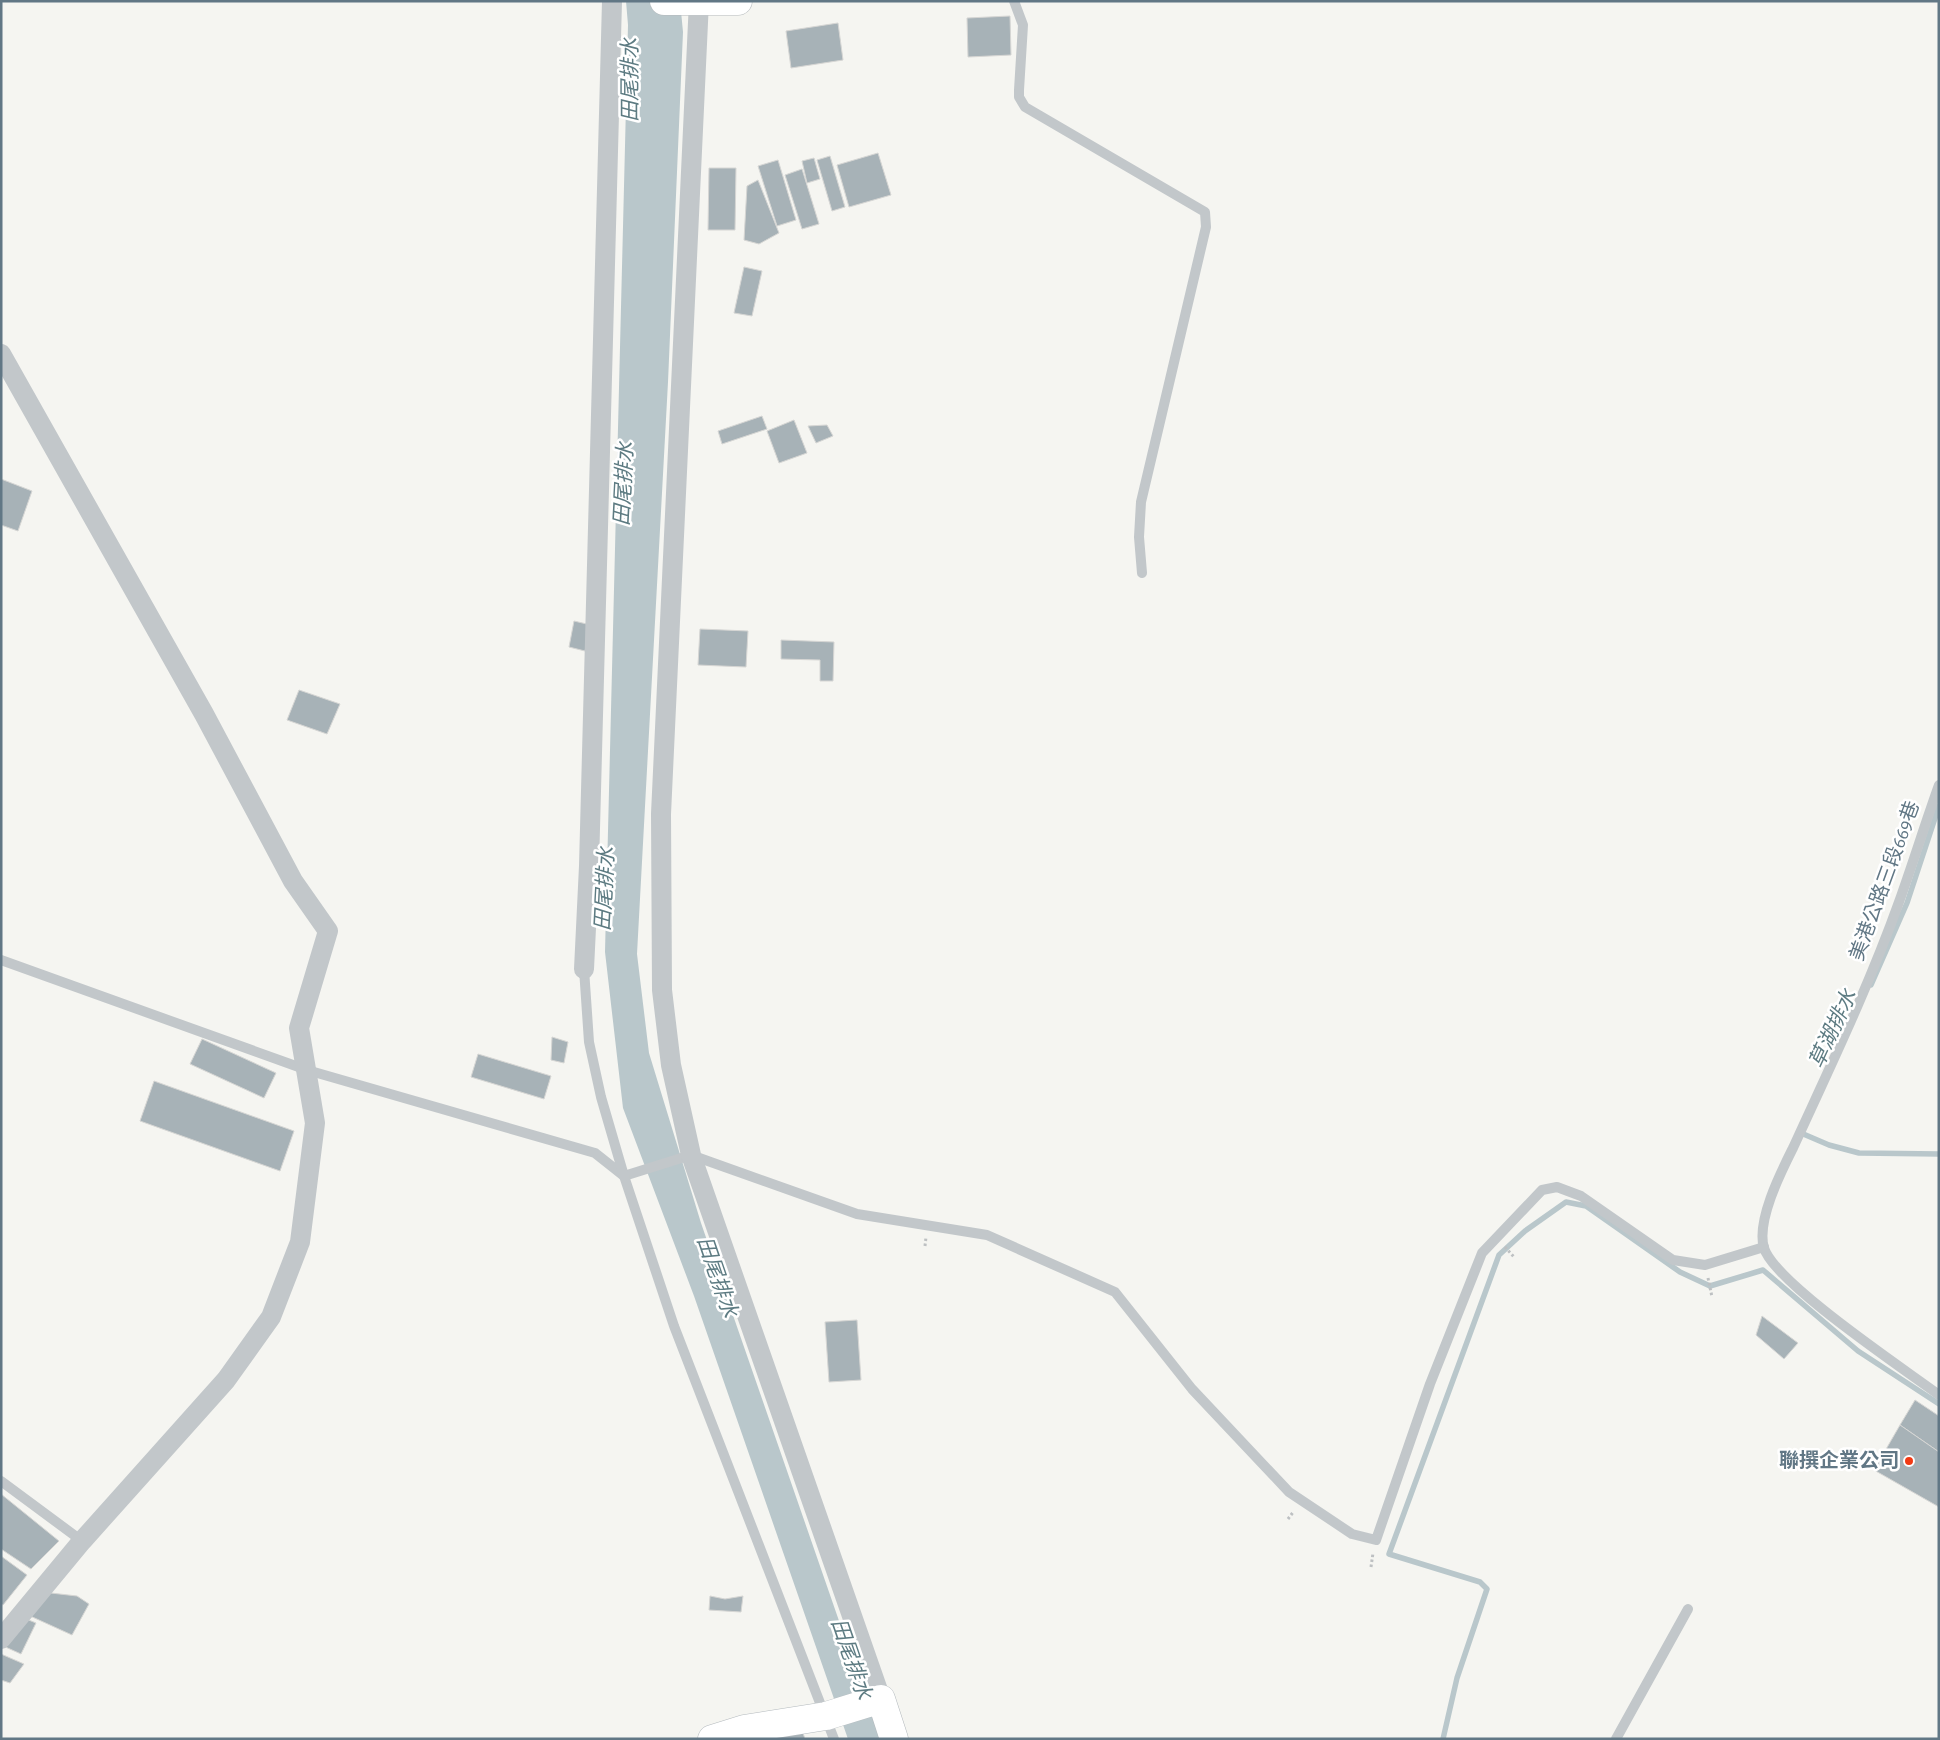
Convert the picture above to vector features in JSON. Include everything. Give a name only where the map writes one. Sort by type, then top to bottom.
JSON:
[{"type":"street","points":[[584,969],[589,866],[612,1]]},
{"type":"street","points":[[664,1],[738,1]]},
{"type":"street","points":[[699,2],[661,814],[662,990],[671,1065],[691,1156],[894,1739]]},
{"type":"street","points":[[1,354],[204,714],[293,881],[328,931],[299,1028],[315,1123],[300,1242],[271,1318],[226,1380],[82,1541],[1,1639]]},
{"type":"street","points":[[712,1739],[744,1730],[830,1727],[881,1699]]},
{"type":"lane","points":[[1014,1],[1023,25],[1019,97],[1025,107],[1205,212],[1206,227],[1141,502],[1139,537],[1142,573]]},
{"type":"lane","name":"美港公路三段669巷","points":[[1764,1247],[1765,1219],[1771,1194],[1835,1057],[1898,904],[1939,784]]},
{"type":"lane","points":[[1,960],[307,1070],[595,1153],[624,1176]]},
{"type":"lane","points":[[584,969],[589,1042],[601,1097],[624,1176],[674,1326],[830,1727]]},
{"type":"lane","points":[[624,1176],[691,1156],[857,1214],[987,1234],[1115,1292],[1192,1389],[1290,1492],[1352,1534],[1376,1540],[1430,1384],[1482,1253],[1542,1190],[1556,1187],[1566,1189],[1581,1196],[1673,1260],[1705,1265],[1764,1247],[1772,1263],[1813,1301],[1939,1395]]},
{"type":"lane","points":[[1,1481],[82,1541]]},
{"type":"lane","points":[[1616,1739],[1688,1610]]},
{"type":"path","points":[[1705,1265],[1712,1297]]},
{"type":"water","name":"田尾排水","points":[[626,1],[680,1],[683,32],[668,382],[637,954],[649,1053],[701,1223],[880,1739],[848,1739],[694,1296],[623,1108],[605,952],[628,25]]},
{"type":"building","points":[[1010,16],[1011,55],[968,57],[967,18]]},
{"type":"building","points":[[838,23],[843,60],[791,68],[786,31]]},
{"type":"building","points":[[878,153],[891,195],[849,207],[837,165]]},
{"type":"building","points":[[830,156],[845,207],[832,211],[817,160]]},
{"type":"building","points":[[814,158],[820,179],[807,183],[802,161]]},
{"type":"building","points":[[778,160],[796,220],[777,226],[758,166]]},
{"type":"building","points":[[709,168],[736,168],[735,230],[708,230]]},
{"type":"building","points":[[802,169],[819,224],[802,229],[785,175]]},
{"type":"building","points":[[758,180],[779,233],[759,244],[744,240],[747,186]]},
{"type":"building","points":[[744,267],[762,271],[752,316],[734,313]]},
{"type":"building","points":[[762,416],[767,429],[722,444],[718,431]]},
{"type":"building","points":[[794,420],[807,453],[779,463],[767,431]]},
{"type":"building","points":[[827,425],[833,436],[816,443],[808,426]]},
{"type":"building","points":[[1,479],[32,491],[18,531],[1,525]]},
{"type":"building","points":[[574,621],[591,625],[585,651],[569,647]]},
{"type":"building","points":[[700,629],[748,631],[746,667],[698,665]]},
{"type":"building","points":[[781,640],[834,642],[833,681],[820,681],[820,660],[781,659]]},
{"type":"building","points":[[299,690],[340,704],[327,734],[287,720]]},
{"type":"building","points":[[552,1037],[568,1042],[564,1063],[551,1060]]},
{"type":"building","points":[[202,1039],[276,1073],[264,1098],[190,1064]]},
{"type":"building","points":[[478,1054],[551,1076],[544,1099],[471,1077]]},
{"type":"building","points":[[154,1081],[294,1131],[280,1171],[140,1121]]},
{"type":"building","points":[[1762,1316],[1798,1343],[1784,1359],[1756,1335]]},
{"type":"building","points":[[857,1320],[861,1380],[829,1382],[825,1322]]},
{"type":"building","points":[[1915,1400],[1939,1416],[1939,1452],[1900,1425]]},
{"type":"building","name":"聯撰企業公司","points":[[1900,1425],[1939,1452],[1939,1507],[1874,1470]]},
{"type":"building","points":[[1,1494],[59,1541],[31,1569],[1,1549]]},
{"type":"building","points":[[1,1556],[27,1575],[3,1605],[1,1604]]},
{"type":"building","points":[[42,1592],[77,1596],[89,1604],[72,1635],[28,1615]]},
{"type":"building","points":[[710,1596],[725,1599],[743,1596],[741,1612],[709,1610]]},
{"type":"building","points":[[19,1616],[36,1623],[21,1654],[1,1645]]},
{"type":"building","points":[[1,1654],[24,1664],[10,1683],[1,1680]]},
{"type":"building","points":[[800,1724],[805,1739],[766,1739]]},
{"type":"waterway","name":"草湖排水","points":[[1871,985],[1907,903],[1939,806]]},
{"type":"waterway","name":"草湖排水","points":[[1802,1131],[1801,1133],[1829,1145],[1859,1153],[1939,1154]]},
{"type":"waterway","points":[[1443,1739],[1457,1678],[1487,1589],[1480,1582],[1389,1554],[1499,1255],[1525,1231],[1566,1202],[1586,1206],[1680,1272],[1710,1286],[1763,1270],[1858,1351],[1939,1404]]},
{"type":"place","name":"聯撰企業公司","points":[[1909,1461]]}]
